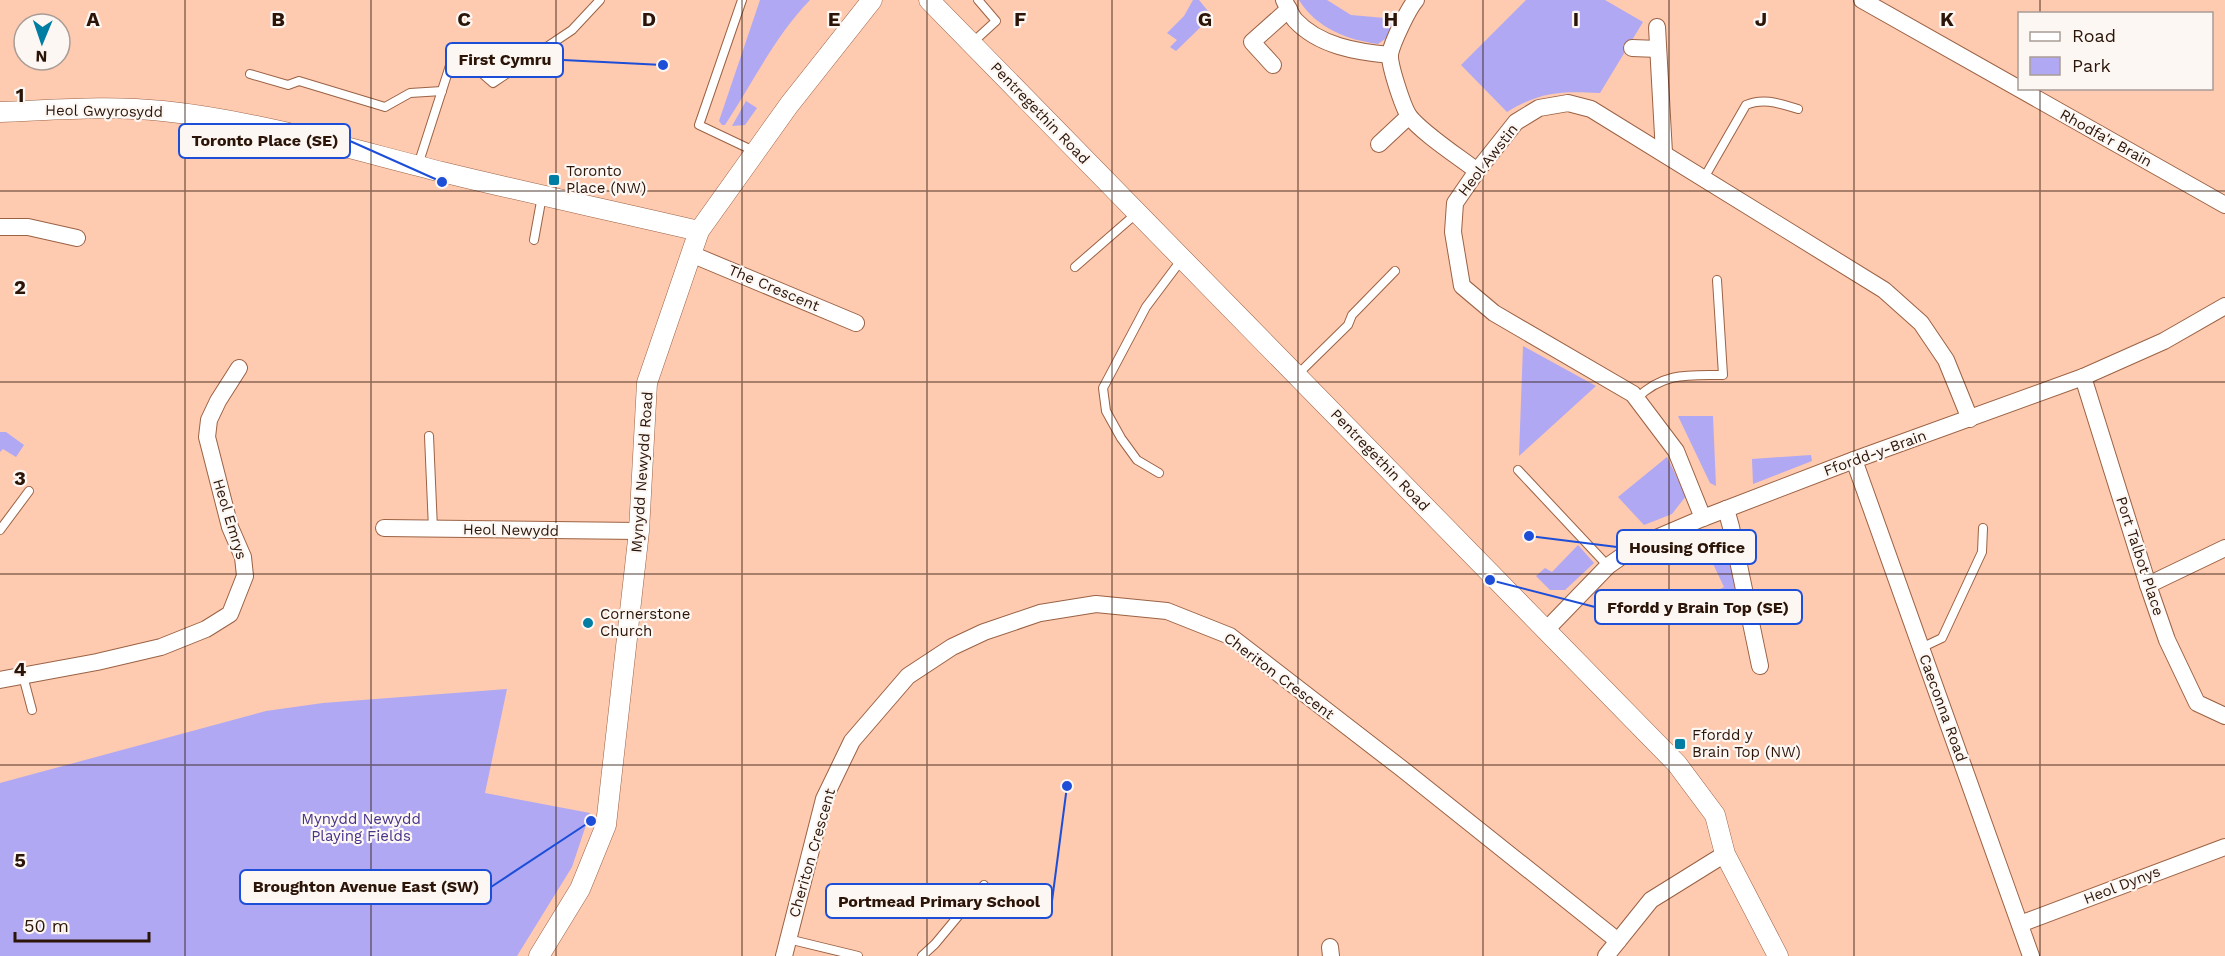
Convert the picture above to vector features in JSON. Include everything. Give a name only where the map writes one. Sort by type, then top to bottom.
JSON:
[{"type":"street","name":"Mynydd Newydd Road","points":[[539,956],[580,889],[606,825],[639,531],[647,384],[699,231],[789,105],[872,0]]},
{"type":"street","name":"Pentregethin Road","points":[[929,0],[1677,764],[1715,815],[1725,854],[1778,956]]},
{"type":"street","points":[[1416,0],[1406,16],[1390,55],[1397,88],[1409,116],[1477,171]]},
{"type":"street","name":"Rhodfa'r Brain","points":[[1862,0],[2018,88]]},
{"type":"street","points":[[1273,65],[1252,42],[1286,4],[1295,20],[1325,42],[1363,52],[1390,55]]},
{"type":"street","points":[[1657,27],[1664,153]]},
{"type":"street","points":[[1632,48],[1658,49]]},
{"type":"street","name":"Rhodfa'r Brain","points":[[2021,90],[2225,205]]},
{"type":"street","name":"Heol Awstin","points":[[1703,518],[1676,452],[1637,398],[1494,313],[1462,286],[1453,232],[1455,203],[1516,122],[1539,108],[1568,103],[1591,109],[1884,290],[1921,323],[1946,360],[1970,419]]},
{"type":"street","name":"Heol Gwyrosydd","points":[[0,112],[84,108],[162,111],[238,123],[699,231]]},
{"type":"street","points":[[1379,144],[1409,116]]},
{"type":"street","points":[[0,226],[28,227],[77,238]]},
{"type":"street","name":"The Crescent","points":[[691,254],[856,323]]},
{"type":"street","name":"Ffordd-y-Brain","points":[[1546,630],[1608,566],[1635,547],[1703,518],[1854,460],[2083,377],[2164,341],[2225,306]]},
{"type":"street","name":"Heol Emrys","points":[[0,680],[97,662],[161,647],[206,629],[230,614],[245,576],[243,557],[230,527],[207,437],[209,420],[239,368]]},
{"type":"street","name":"Port Talbot Place","points":[[2083,377],[2167,640],[2197,703],[2225,716]]},
{"type":"street","name":"Caeconna Road","points":[[1854,460],[2031,956]]},
{"type":"street","points":[[1726,509],[1760,666]]},
{"type":"street","name":"Heol Newydd","points":[[384,528],[639,531]]},
{"type":"street","points":[[2148,585],[2225,548]]},
{"type":"street","name":"Cheriton Crescent","points":[[784,956],[824,799],[852,741],[908,676],[952,646],[984,632],[1040,613],[1096,604],[1167,611],[1230,636],[1401,768],[1618,941]]},
{"type":"street","name":"Heol Dynys","points":[[2019,924],[2225,847]]},
{"type":"street","points":[[1605,956],[1652,900],[1725,854]]},
{"type":"lane","points":[[418,166],[455,50],[493,83],[572,30],[600,0]]},
{"type":"lane","points":[[742,0],[699,125],[756,152]]},
{"type":"lane","points":[[972,44],[996,21],[978,0]]},
{"type":"lane","points":[[250,74],[288,85],[299,81],[384,107],[410,93],[442,91]]},
{"type":"lane","points":[[1704,178],[1746,105],[1754,101],[1770,101],[1798,109]]},
{"type":"lane","points":[[534,240],[543,195]]},
{"type":"lane","points":[[1075,267],[1138,213]]},
{"type":"lane","points":[[1159,473],[1137,460],[1121,438],[1106,411],[1103,388],[1146,307],[1182,259]]},
{"type":"lane","points":[[1296,375],[1348,325],[1352,315],[1395,271]]},
{"type":"lane","points":[[1637,398],[1648,388],[1671,377],[1723,375],[1717,280]]},
{"type":"lane","points":[[429,436],[433,529]]},
{"type":"lane","points":[[1518,470],[1608,566]]},
{"type":"lane","points":[[0,530],[29,491]]},
{"type":"lane","points":[[1921,648],[1942,638],[1982,552],[1983,528]]},
{"type":"lane","points":[[23,676],[32,710]]},
{"type":"lane","points":[[922,956],[936,944],[984,885]]},
{"type":"lane","points":[[788,939],[858,956]]},
{"type":"green space","points":[[760,0],[810,0],[786,29],[725,125],[722,125],[719,121]]},
{"type":"green space","points":[[1193,0],[1199,0],[1212,16],[1176,51],[1170,47],[1177,40],[1167,33],[1184,16]]},
{"type":"green space","points":[[1299,0],[1327,0],[1351,15],[1396,19],[1389,36],[1378,44],[1367,42],[1344,36],[1324,25],[1306,10]]},
{"type":"green space","points":[[1526,0],[1605,0],[1643,22],[1600,93],[1574,92],[1541,96],[1507,112],[1461,65]]},
{"type":"green space","points":[[746,101],[757,108],[745,125],[732,126]]},
{"type":"green space","points":[[1523,346],[1596,386],[1519,456]]},
{"type":"green space","points":[[1678,416],[1713,416],[1716,486],[1710,483]]},
{"type":"green space","points":[[0,432],[6,432],[24,445],[16,457],[3,449],[0,452]]},
{"type":"green space","points":[[1811,455],[1812,461],[1753,484],[1752,459]]},
{"type":"green space","points":[[1667,457],[1686,496],[1672,514],[1644,525],[1618,497]]},
{"type":"green space","points":[[1711,536],[1730,542],[1742,607],[1735,615],[1708,623],[1699,600],[1724,587],[1706,549],[1688,556],[1683,546]]},
{"type":"green space","points":[[1578,545],[1594,563],[1565,590],[1550,590],[1536,576],[1545,568],[1552,572]]},
{"type":"green space","name":"Mynydd Newydd Playing Fields","points":[[507,689],[485,793],[590,813],[572,867],[517,956],[0,956],[0,783],[266,711],[323,703]]},
{"type":"place","name":"First Cymru","points":[[663,65]]},
{"type":"place","name":"Toronto Place (NW)","points":[[554,180]]},
{"type":"place","name":"Toronto Place (SE)","points":[[442,182]]},
{"type":"place","name":"Housing Office","points":[[1529,536]]},
{"type":"place","name":"Ffordd y Brain Top (SE)","points":[[1490,580]]},
{"type":"place","name":"Cornerstone Church","points":[[588,623]]},
{"type":"place","name":"Ffordd y Brain Top (NW)","points":[[1680,744]]},
{"type":"place","name":"Portmead Primary School","points":[[1067,786]]},
{"type":"place","name":"Broughton Avenue East (SW)","points":[[591,821]]}]
